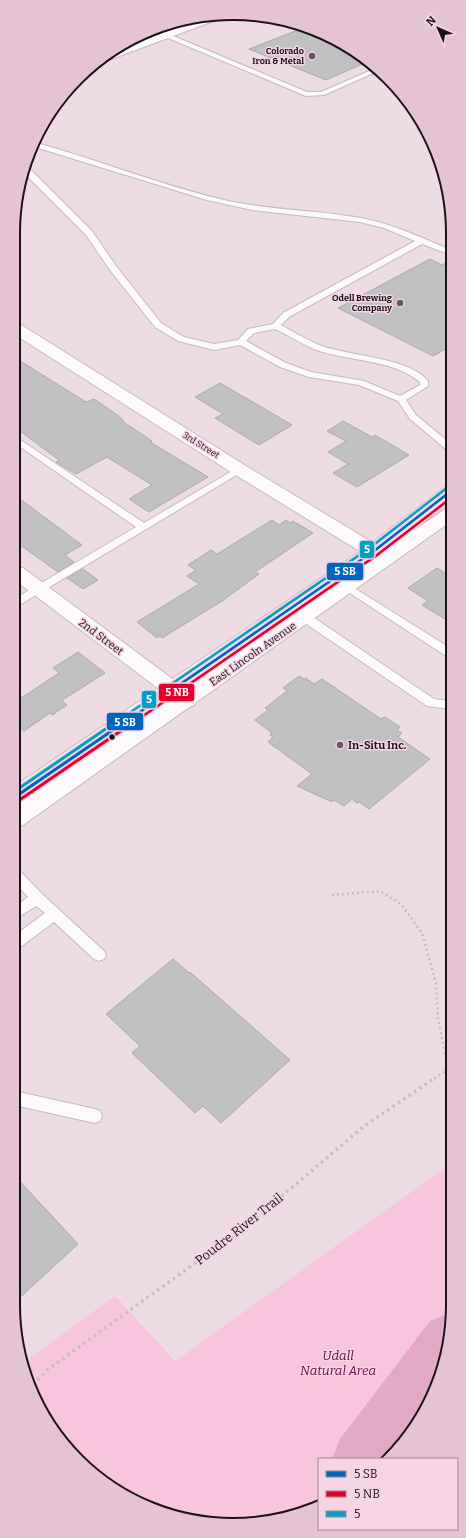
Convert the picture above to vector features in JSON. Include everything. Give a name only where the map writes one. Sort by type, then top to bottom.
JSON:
[{"type":"street","points":[[134,45],[161,33],[190,24]]},
{"type":"street","name":"3rd Street","points":[[20,334],[380,555]]},
{"type":"street","name":"East Lincoln Avenue","points":[[380,555],[396,535],[446,494]]},
{"type":"street","name":"East Lincoln Avenue","points":[[20,815],[180,695],[340,582],[380,555],[446,516]]},
{"type":"street","name":"2nd Street","points":[[20,575],[180,695]]},
{"type":"street","name":"East Lincoln Avenue","points":[[20,794],[180,695]]},
{"type":"lane","points":[[161,33],[306,94],[322,94],[372,72]]},
{"type":"lane","points":[[39,146],[207,198],[252,208],[360,220],[386,226],[446,251]]},
{"type":"lane","points":[[29,173],[89,233],[113,268],[158,325],[181,339],[214,347],[241,342],[252,331],[276,326],[317,347],[394,366],[418,376],[424,381],[424,386],[401,399]]},
{"type":"lane","points":[[276,326],[286,315],[423,240]]},
{"type":"lane","points":[[241,342],[283,365],[309,374],[361,384],[401,399],[414,417],[446,445]]},
{"type":"lane","points":[[20,443],[143,527]]},
{"type":"lane","points":[[20,601],[240,470]]},
{"type":"lane","points":[[340,582],[446,650]]},
{"type":"lane","points":[[298,612],[431,703],[446,705]]},
{"type":"lane","points":[[20,880],[37,898],[99,955]]},
{"type":"lane","points":[[20,911],[37,898]]},
{"type":"lane","points":[[20,940],[54,914]]},
{"type":"lane","points":[[20,1099],[95,1116]]},
{"type":"path","points":[[332,896],[380,891],[401,904],[422,933],[436,982],[438,1018],[446,1060]]},
{"type":"path","name":"Poudre River Trail","points":[[35,1383],[47,1370],[248,1225],[364,1126],[446,1071]]},
{"type":"green space","name":"Udall Natural Area","points":[[446,1167],[446,1319],[442,1347],[430,1387],[417,1412],[402,1435],[382,1458],[318,1458],[318,1500],[288,1511],[247,1518],[219,1518],[178,1511],[151,1502],[126,1489],[103,1474],[82,1456],[64,1435],[49,1412],[36,1387],[27,1360],[115,1296],[175,1361]]},
{"type":"building","name":"Colorado Iron & Metal","points":[[298,30],[327,42],[363,64],[326,80],[249,49]]},
{"type":"building","name":"Odell Brewing Company","points":[[430,259],[442,265],[446,263],[446,349],[433,356],[338,308]]},
{"type":"building","points":[[20,361],[86,402],[94,399],[119,416],[125,423],[152,441],[150,442],[208,477],[149,512],[129,499],[152,485],[107,457],[76,474],[56,462],[59,460],[20,431]]},
{"type":"building","points":[[220,383],[292,425],[259,445],[215,418],[223,414],[195,397]]},
{"type":"building","points":[[343,421],[372,437],[375,435],[409,455],[357,487],[333,473],[348,464],[328,452],[346,441],[327,431]]},
{"type":"building","points":[[20,499],[82,545],[65,555],[74,562],[58,572],[20,545]]},
{"type":"building","points":[[272,520],[279,525],[286,520],[290,523],[293,521],[313,533],[255,572],[259,574],[222,601],[162,638],[160,636],[157,638],[137,622],[199,584],[187,576],[196,570],[188,565],[211,550],[217,554]]},
{"type":"building","points":[[437,568],[446,574],[446,620],[422,605],[428,601],[408,588]]},
{"type":"building","points":[[83,569],[98,580],[83,589],[67,578]]},
{"type":"building","points":[[78,652],[105,673],[64,699],[62,701],[67,705],[52,715],[50,713],[24,731],[20,728],[20,699],[59,673],[53,668]]},
{"type":"building","name":"In-Situ Inc.","points":[[299,676],[304,679],[306,678],[314,684],[322,679],[381,719],[385,717],[400,727],[397,730],[402,733],[398,737],[430,759],[369,809],[352,799],[344,806],[334,800],[332,802],[297,786],[312,774],[268,742],[273,737],[270,735],[272,733],[255,720],[268,710],[265,708],[287,691],[283,688]]},
{"type":"building","points":[[173,959],[189,973],[190,972],[290,1060],[221,1123],[203,1106],[195,1113],[132,1053],[140,1046],[106,1014]]},
{"type":"building","points":[[20,1181],[78,1244],[20,1298]]},
{"type":"waterway","points":[[361,1458],[441,1350]]},
{"type":"transit line","name":"5","points":[[20,788],[371,547],[446,489]]},
{"type":"transit line","points":[[20,794],[374,551],[446,495]]},
{"type":"transit line","points":[[20,800],[377,555],[446,502]]},
{"type":"place","name":"Colorado Iron & Metal","points":[[312,56]]},
{"type":"place","name":"Odell Brewing Company","points":[[400,303]]},
{"type":"place","name":"In-Situ Inc.","points":[[340,745]]}]
